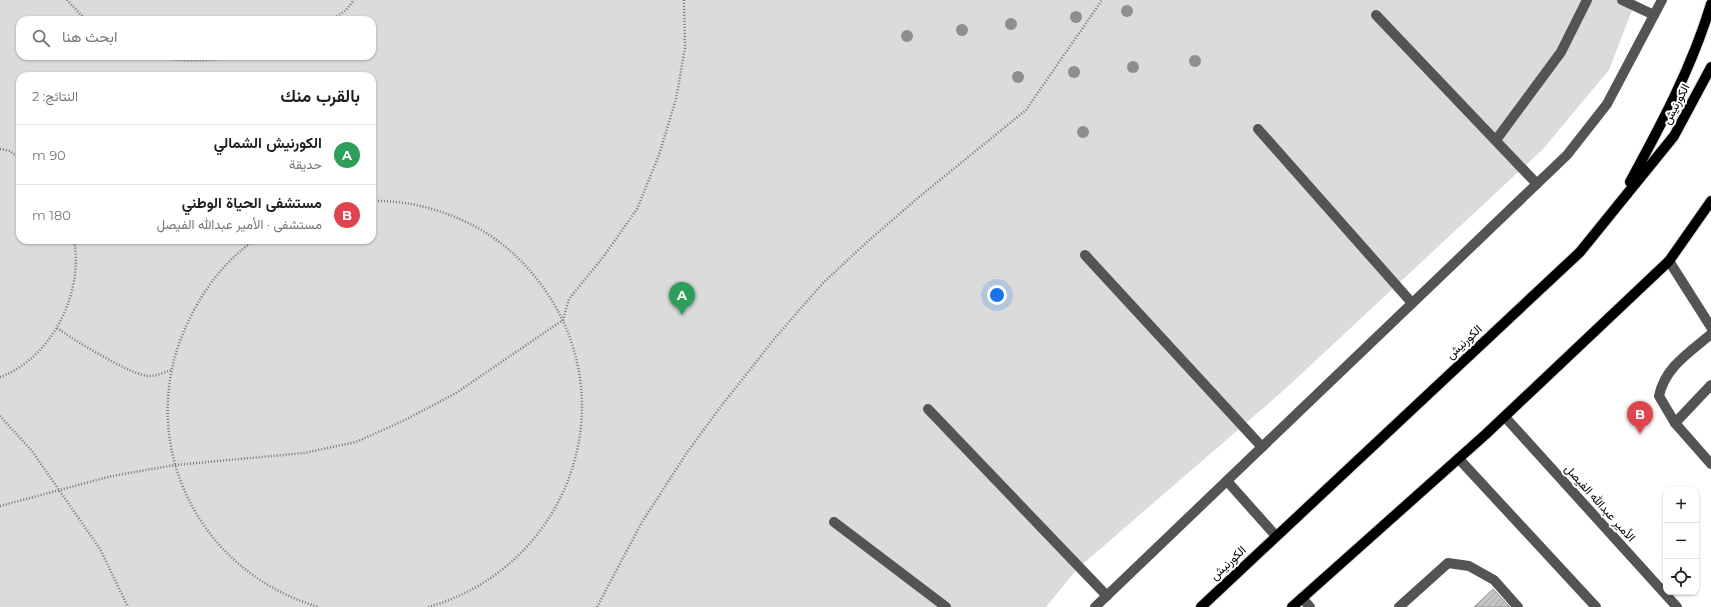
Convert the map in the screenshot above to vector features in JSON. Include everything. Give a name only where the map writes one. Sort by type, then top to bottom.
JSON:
[{"type":"main road","points":[[1618,203],[1667,114],[1702,33],[1711,4]]},
{"type":"main road","name":"الكورنيش","points":[[1201,607],[1580,252],[1618,203],[1674,136],[1711,67]]},
{"type":"main road","points":[[1292,607],[1505,417],[1669,261],[1711,201]]},
{"type":"street","points":[[1496,140],[1561,52],[1587,0]]},
{"type":"street","points":[[1622,0],[1654,15]]},
{"type":"street","points":[[1095,607],[1567,155],[1607,104],[1662,0]]},
{"type":"street","points":[[1376,15],[1537,184]]},
{"type":"street","points":[[1258,129],[1412,304]]},
{"type":"street","points":[[1085,255],[1262,447]]},
{"type":"street","points":[[1669,261],[1711,327]]},
{"type":"street","points":[[1711,334],[1670,370],[1662,382],[1659,396],[1675,423],[1711,464]]},
{"type":"street","points":[[1675,423],[1711,385]]},
{"type":"street","points":[[928,409],[1106,596]]},
{"type":"street","name":"الأمير عبدالله الفيصل","points":[[1505,417],[1677,607]]},
{"type":"street","points":[[1459,459],[1596,607]]},
{"type":"street","points":[[1227,481],[1276,536]]},
{"type":"street","points":[[834,522],[946,607]]},
{"type":"street","points":[[1399,607],[1448,563],[1469,566],[1494,580],[1518,607]]},
{"type":"street","points":[[1302,598],[1310,607]]},
{"type":"path","points":[[68,0],[82,16]]},
{"type":"path","points":[[338,16],[346,10],[354,0]]},
{"type":"path","points":[[0,506],[112,476],[175,464],[304,454],[356,442],[405,420],[456,393],[563,320],[569,299],[604,256],[637,209],[659,155],[676,99],[686,48],[684,0]]},
{"type":"path","points":[[597,607],[642,522],[688,451],[775,338],[823,283],[867,242],[919,197],[1026,110],[1102,0]]},
{"type":"path","points":[[0,149],[10,151],[16,156]]},
{"type":"path","points":[[376,201],[424,206],[459,218],[492,236],[521,259],[544,287],[563,320],[576,355],[582,393],[581,431],[573,468],[558,503],[538,535],[512,563],[481,586],[446,602],[428,607]]},
{"type":"path","points":[[0,377],[12,372],[47,344],[57,328],[69,303],[74,280],[74,244]]},
{"type":"path","points":[[250,244],[220,270],[198,301],[182,334],[171,370],[168,401],[169,433],[175,464],[189,500],[208,532],[233,560],[264,584],[297,601],[319,607]]},
{"type":"path","points":[[57,328],[72,339],[100,355],[142,374],[149,376],[171,370]]},
{"type":"path","points":[[0,416],[32,451],[100,549],[128,607]]},
{"type":"shaded area","points":[[0,0],[1636,0],[1609,70],[1543,149],[1284,390],[1077,569],[1046,607],[0,607]]},
{"type":"building","points":[[1493,589],[1510,607],[1474,607]]},
{"type":"place","name":"الكورنيش الشمالي","points":[[682,315]]},
{"type":"place","name":"مستشفى الحياة الوطني","points":[[1640,434]]}]
